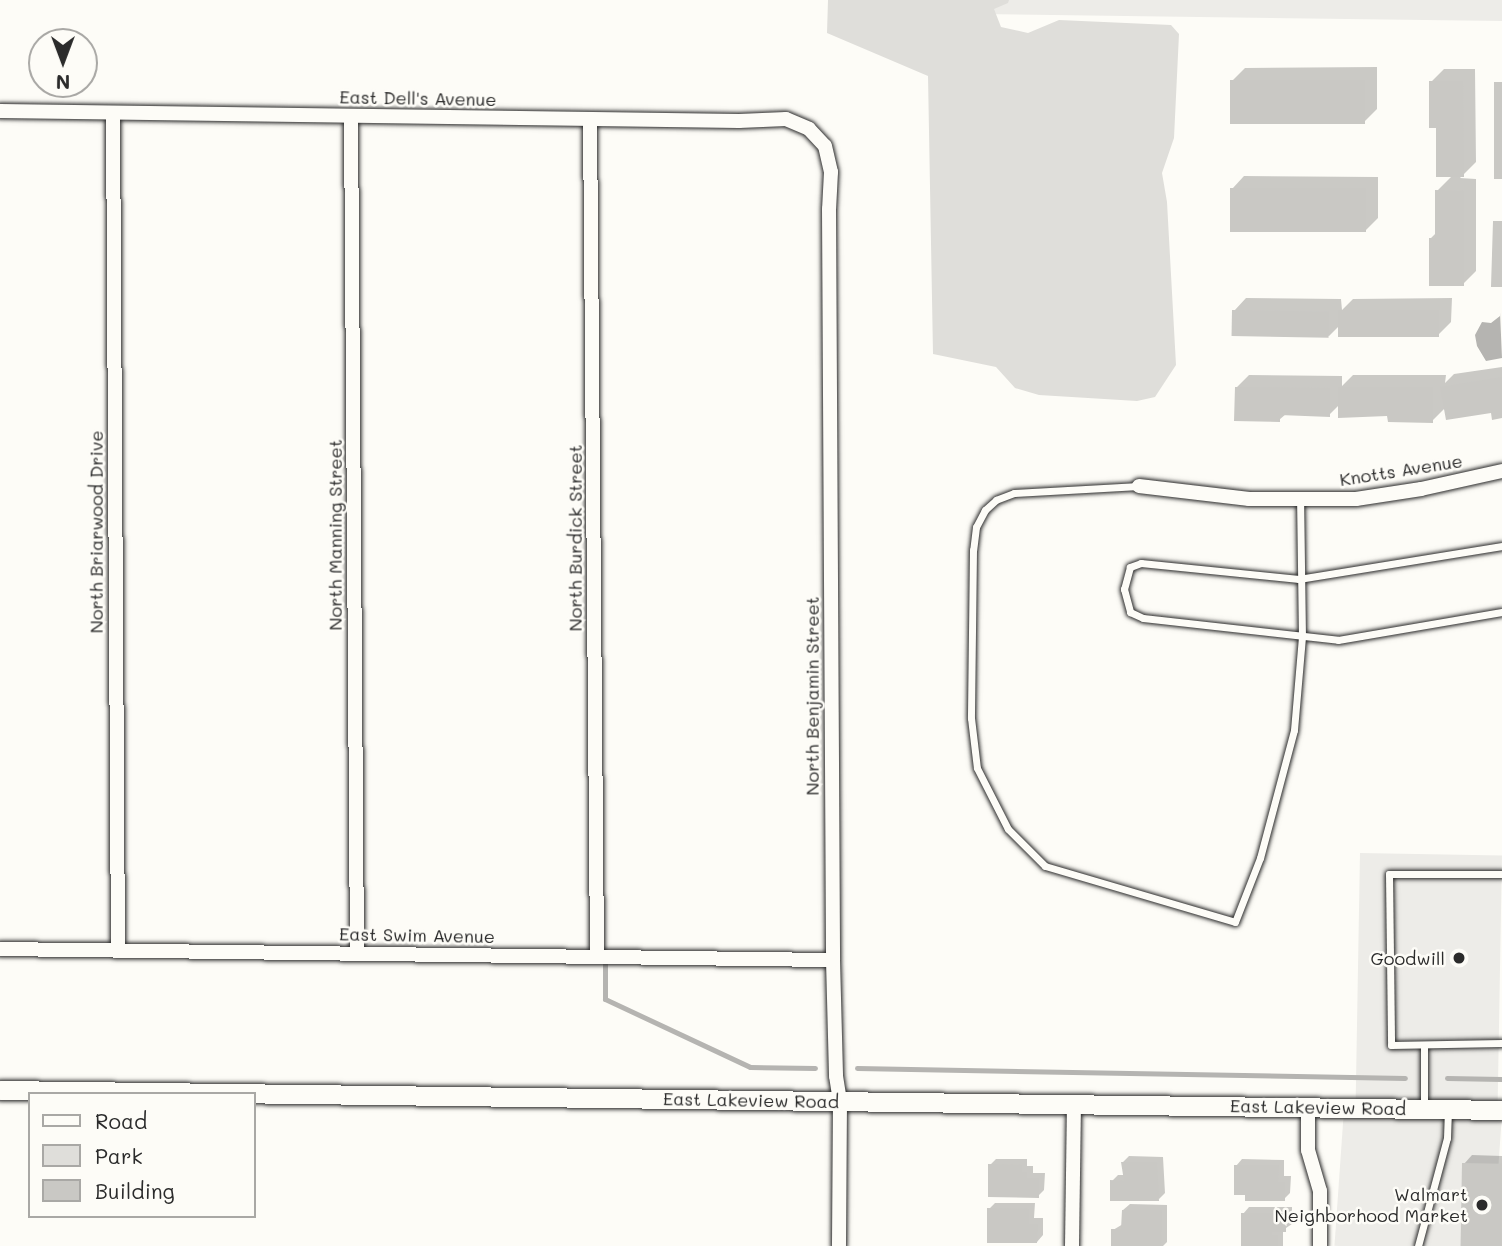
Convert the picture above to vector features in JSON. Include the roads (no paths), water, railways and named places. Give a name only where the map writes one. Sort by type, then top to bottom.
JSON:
[{"type":"street","name":"East Dell's Avenue","points":[[0,111],[786,119],[809,129],[825,146]]},
{"type":"street","name":"North Briarwood Drive","points":[[113,113],[118,951]]},
{"type":"street","name":"North Manning Street","points":[[351,116],[357,954]]},
{"type":"street","name":"North Burdick Street","points":[[590,119],[597,957]]},
{"type":"street","name":"North Benjamin Street","points":[[825,146],[831,172],[829,223],[833,960],[836,1076],[841,1101],[839,1246]]},
{"type":"street","name":"Knotts Avenue","points":[[1139,485],[1248,499],[1356,499],[1421,489],[1502,471]]},
{"type":"street","name":"East Swim Avenue","points":[[0,949],[833,960]]},
{"type":"street","name":"East Lakeview Road","points":[[0,1090],[153,1092]]},
{"type":"street","name":"East Lakeview Road","points":[[256,1093],[1502,1110]]},
{"type":"street","points":[[1072,1246],[1074,1104]]},
{"type":"street","points":[[1308,1107],[1308,1150],[1320,1191],[1320,1246]]},
{"type":"lane","points":[[1139,485],[1014,493],[996,500],[985,510],[976,527],[972,550],[971,705],[975,755],[989,796],[1023,847],[1045,866],[1235,922],[1261,858],[1294,730],[1302,637],[1299,579],[1300,500]]},
{"type":"lane","points":[[1502,547],[1299,579],[1150,562],[1130,567],[1124,589],[1130,612],[1143,618],[1338,640],[1502,612]]},
{"type":"lane","points":[[1502,874],[1389,874],[1391,1045],[1502,1043]]},
{"type":"lane","points":[[1424,1045],[1424,1109]]},
{"type":"lane","points":[[1418,1246],[1447,1138],[1448,1109]]},
{"type":"waterway","points":[[605,957],[605,999],[750,1067],[815,1068]]},
{"type":"waterway","points":[[857,1068],[1405,1078]]},
{"type":"waterway","points":[[1447,1078],[1502,1079]]},
{"type":"place","name":"Goodwill","points":[[1459,958]]},
{"type":"place","name":"Walmart Neighborhood Market","points":[[1482,1205]]}]
